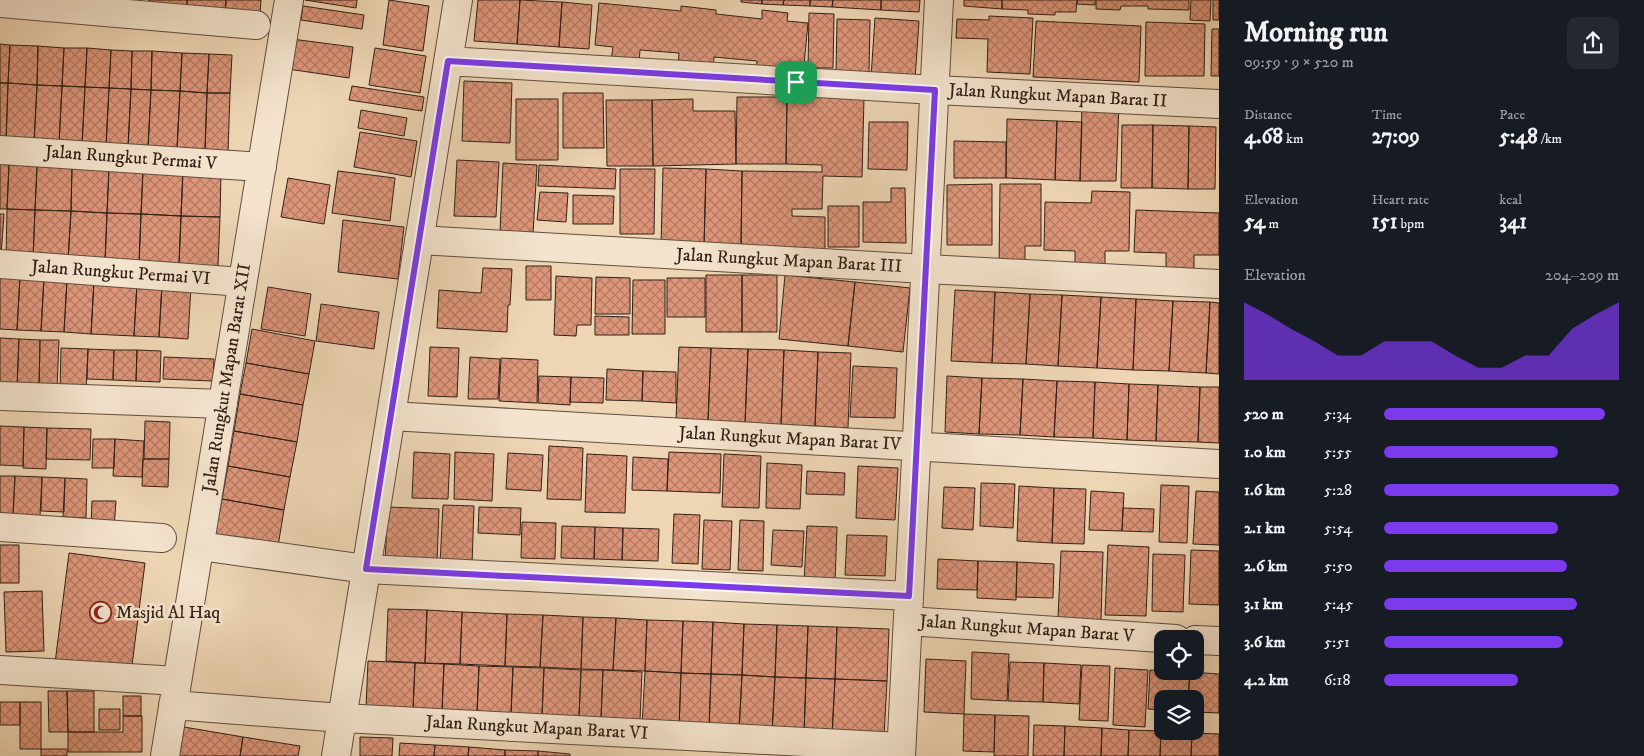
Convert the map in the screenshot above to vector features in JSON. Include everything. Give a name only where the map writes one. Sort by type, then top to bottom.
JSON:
[{"type":"street","name":"Jalan Rungkut Mapan Barat XII","points":[[165,756],[289,0]]},
{"type":"street","points":[[336,756],[458,0]]},
{"type":"street","points":[[901,751],[940,0]]},
{"type":"street","points":[[0,3],[256,25]]},
{"type":"street","name":"Jalan Rungkut Mapan Barat II","points":[[448,61],[935,90],[1219,104]]},
{"type":"street","name":"Jalan Rungkut Permai V","points":[[0,150],[262,167]]},
{"type":"street","name":"Jalan Rungkut Mapan Barat III","points":[[419,240],[1219,284]]},
{"type":"street","name":"Jalan Rungkut Permai VI","points":[[0,264],[242,282]]},
{"type":"street","points":[[0,396],[223,404]]},
{"type":"street","name":"Jalan Rungkut Mapan Barat IV","points":[[391,416],[1219,464]]},
{"type":"street","points":[[0,527],[162,538]]},
{"type":"street","name":"Jalan Rungkut Mapan Barat V","points":[[200,546],[366,569],[908,609],[1154,637]]},
{"type":"street","points":[[1204,641],[1219,642]]},
{"type":"street","name":"Jalan Rungkut Mapan Barat VI","points":[[0,670],[175,693],[342,718],[901,751]]},
{"type":"building","points":[[149,0],[187,0],[187,10],[148,9]]},
{"type":"building","points":[[187,0],[226,0],[225,13],[187,10]]},
{"type":"building","points":[[226,0],[261,0],[260,14],[225,13]]},
{"type":"building","points":[[305,0],[357,0],[356,8]]},
{"type":"building","points":[[389,0],[429,6],[423,51],[383,45]]},
{"type":"building","points":[[478,0],[520,0],[517,44],[474,41]]},
{"type":"building","points":[[520,0],[562,2],[559,47],[517,44]]},
{"type":"building","points":[[741,0],[762,0],[762,4],[741,2]]},
{"type":"building","points":[[762,0],[784,0],[783,5],[762,4]]},
{"type":"building","points":[[784,0],[810,0],[810,6],[783,5]]},
{"type":"building","points":[[810,0],[833,0],[832,7],[810,6]]},
{"type":"building","points":[[833,0],[881,0],[881,10],[832,7]]},
{"type":"building","points":[[881,0],[920,0],[919,12],[881,10]]},
{"type":"building","points":[[964,0],[1002,0],[1002,9],[964,6]]},
{"type":"building","points":[[1002,0],[1077,0],[1076,12],[1055,12],[1055,15],[1028,14],[1028,10],[1002,9]]},
{"type":"building","points":[[1077,0],[1095,0],[1095,5],[1077,4]]},
{"type":"building","points":[[1096,0],[1189,0],[1189,10],[1148,9],[1148,6],[1121,6],[1120,10],[1096,9]]},
{"type":"building","points":[[1191,0],[1211,0],[1210,21],[1190,20]]},
{"type":"building","points":[[1213,0],[1219,0],[1219,20],[1213,20]]},
{"type":"building","points":[[562,2],[592,5],[589,49],[559,47]]},
{"type":"building","points":[[599,3],[681,11],[681,6],[716,10],[716,14],[762,19],[762,10],[788,13],[787,21],[808,23],[804,65],[783,63],[781,76],[756,74],[757,61],[714,57],[713,72],[678,68],[679,53],[640,50],[639,63],[611,60],[613,47],[595,45]]},
{"type":"building","points":[[303,6],[364,15],[362,29],[301,20]]},
{"type":"building","points":[[809,13],[834,14],[833,68],[808,68]]},
{"type":"building","points":[[989,16],[1033,18],[1030,74],[987,72],[988,39],[956,38],[957,19],[989,20]]},
{"type":"building","points":[[875,18],[919,21],[915,80],[871,77]]},
{"type":"building","points":[[837,19],[870,20],[869,74],[836,73]]},
{"type":"building","points":[[1036,21],[1141,26],[1139,82],[1033,77]]},
{"type":"building","points":[[1146,22],[1205,24],[1204,76],[1145,76]]},
{"type":"building","points":[[1212,29],[1219,29],[1219,76],[1211,76]]},
{"type":"building","points":[[292,39],[353,47],[349,78],[288,69]]},
{"type":"building","points":[[0,44],[10,45],[8,83],[0,83]]},
{"type":"building","points":[[10,45],[38,46],[37,85],[8,83]]},
{"type":"building","points":[[38,46],[64,48],[62,86],[37,85]]},
{"type":"building","points":[[64,48],[87,48],[85,87],[62,86]]},
{"type":"building","points":[[87,48],[111,50],[109,88],[85,87]]},
{"type":"building","points":[[375,48],[426,56],[420,93],[369,85]]},
{"type":"building","points":[[111,50],[132,51],[131,89],[109,88]]},
{"type":"building","points":[[132,51],[152,51],[151,90],[131,89]]},
{"type":"building","points":[[152,51],[182,53],[180,91],[151,90]]},
{"type":"building","points":[[182,53],[209,54],[207,93],[180,91]]},
{"type":"building","points":[[209,54],[232,55],[230,93],[207,93]]},
{"type":"building","points":[[464,81],[512,83],[510,143],[462,141]]},
{"type":"building","points":[[0,83],[8,83],[6,142],[0,141]]},
{"type":"building","points":[[8,83],[37,85],[34,143],[6,142]]},
{"type":"building","points":[[37,85],[62,86],[59,144],[34,143]]},
{"type":"building","points":[[62,86],[85,87],[82,145],[59,144]]},
{"type":"building","points":[[352,86],[424,97],[422,111],[349,100]]},
{"type":"building","points":[[85,87],[109,88],[106,146],[82,145]]},
{"type":"building","points":[[109,88],[131,89],[128,147],[106,146]]},
{"type":"building","points":[[131,89],[151,90],[148,148],[128,147]]},
{"type":"building","points":[[151,90],[180,91],[177,149],[148,148]]},
{"type":"building","points":[[180,91],[207,93],[205,150],[177,149]]},
{"type":"building","points":[[207,93],[230,93],[228,152],[205,150]]},
{"type":"building","points":[[563,93],[603,93],[604,148],[563,148]]},
{"type":"building","points":[[737,97],[787,97],[786,164],[736,164]]},
{"type":"building","points":[[787,97],[864,98],[862,177],[823,176],[822,209],[792,209],[792,216],[825,217],[825,250],[741,248],[742,171],[822,172],[822,165],[786,164]]},
{"type":"building","points":[[516,99],[558,99],[558,160],[516,160]]},
{"type":"building","points":[[693,99],[693,111],[735,111],[736,164],[653,166],[652,100]]},
{"type":"building","points":[[606,100],[652,100],[653,166],[607,166]]},
{"type":"building","points":[[1082,103],[1119,104],[1116,181],[1080,181]]},
{"type":"building","points":[[361,110],[407,118],[404,136],[358,128]]},
{"type":"building","points":[[1007,119],[1057,121],[1055,180],[1006,178]]},
{"type":"building","points":[[1057,121],[1082,122],[1080,181],[1055,180]]},
{"type":"building","points":[[869,122],[908,122],[907,170],[868,169]]},
{"type":"building","points":[[1122,125],[1153,125],[1152,188],[1121,188]]},
{"type":"building","points":[[1153,125],[1189,126],[1188,189],[1152,188]]},
{"type":"building","points":[[1189,126],[1216,127],[1215,189],[1188,189]]},
{"type":"building","points":[[360,132],[417,141],[411,177],[354,167]]},
{"type":"building","points":[[954,141],[1006,142],[1006,178],[954,178]]},
{"type":"building","points":[[457,160],[499,162],[496,217],[454,216]]},
{"type":"building","points":[[503,163],[537,165],[533,234],[500,232]]},
{"type":"building","points":[[0,164],[9,165],[7,209],[0,209]]},
{"type":"building","points":[[9,165],[37,166],[35,210],[7,209]]},
{"type":"building","points":[[539,165],[616,169],[615,189],[538,186]]},
{"type":"building","points":[[37,166],[72,167],[71,211],[35,210]]},
{"type":"building","points":[[72,167],[109,168],[107,213],[71,211]]},
{"type":"building","points":[[109,168],[143,170],[141,214],[107,213]]},
{"type":"building","points":[[663,168],[706,169],[704,247],[661,245]]},
{"type":"building","points":[[620,169],[655,169],[654,234],[620,234]]},
{"type":"building","points":[[706,169],[742,171],[741,248],[704,247]]},
{"type":"building","points":[[143,170],[183,171],[181,216],[141,214]]},
{"type":"building","points":[[183,171],[221,173],[220,217],[181,216]]},
{"type":"building","points":[[338,171],[395,178],[390,221],[332,213]]},
{"type":"building","points":[[288,178],[330,185],[324,224],[281,217]]},
{"type":"building","points":[[992,184],[992,245],[947,245],[947,185]]},
{"type":"building","points":[[1000,184],[1041,184],[1041,246],[1025,246],[1025,268],[999,268]]},
{"type":"building","points":[[891,188],[905,188],[906,243],[863,242],[863,202],[891,202]]},
{"type":"building","points":[[1092,191],[1130,192],[1129,251],[1105,251],[1105,271],[1075,270],[1075,251],[1044,250],[1045,202],[1091,203]]},
{"type":"building","points":[[540,192],[568,193],[566,222],[537,220]]},
{"type":"building","points":[[573,195],[614,196],[613,224],[573,224]]},
{"type":"building","points":[[828,206],[859,206],[859,247],[828,247]]},
{"type":"building","points":[[7,209],[35,210],[33,259],[6,259]]},
{"type":"building","points":[[35,210],[71,211],[68,261],[33,259]]},
{"type":"building","points":[[1136,210],[1219,213],[1219,255],[1194,255],[1194,270],[1166,269],[1166,253],[1134,252]]},
{"type":"building","points":[[71,211],[107,213],[105,262],[68,261]]},
{"type":"building","points":[[107,213],[141,214],[139,264],[105,262]]},
{"type":"building","points":[[0,214],[4,214],[1,256],[0,256]]},
{"type":"building","points":[[141,214],[181,216],[179,265],[139,264]]},
{"type":"building","points":[[181,216],[220,217],[218,266],[179,265]]},
{"type":"building","points":[[343,220],[404,227],[398,279],[338,272]]},
{"type":"building","points":[[526,266],[551,266],[551,300],[526,300]]},
{"type":"building","points":[[483,268],[512,269],[507,332],[437,328],[439,290],[481,293]]},
{"type":"building","points":[[706,275],[742,275],[742,332],[706,332]]},
{"type":"building","points":[[742,275],[777,275],[777,332],[742,332]]},
{"type":"building","points":[[785,275],[855,282],[848,346],[779,339]]},
{"type":"building","points":[[0,276],[20,277],[17,330],[0,329]]},
{"type":"building","points":[[556,276],[592,278],[591,325],[577,325],[576,336],[554,335]]},
{"type":"building","points":[[20,277],[44,278],[41,331],[17,330]]},
{"type":"building","points":[[596,277],[630,278],[630,314],[595,314]]},
{"type":"building","points":[[44,278],[67,280],[64,332],[41,331]]},
{"type":"building","points":[[667,278],[705,278],[705,317],[667,317]]},
{"type":"building","points":[[67,280],[94,281],[91,334],[64,332]]},
{"type":"building","points":[[633,280],[665,280],[665,334],[632,334]]},
{"type":"building","points":[[94,281],[137,283],[134,336],[91,334]]},
{"type":"building","points":[[855,282],[910,288],[903,352],[848,346]]},
{"type":"building","points":[[137,283],[162,284],[159,337],[134,336]]},
{"type":"building","points":[[162,284],[191,286],[188,339],[159,337]]},
{"type":"building","points":[[268,287],[311,294],[305,336],[261,329]]},
{"type":"building","points":[[955,290],[995,292],[992,363],[951,361]]},
{"type":"building","points":[[995,292],[1030,294],[1026,364],[992,363]]},
{"type":"building","points":[[1030,294],[1062,295],[1058,366],[1026,364]]},
{"type":"building","points":[[1062,295],[1101,297],[1097,368],[1058,366]]},
{"type":"building","points":[[1101,297],[1136,299],[1133,370],[1097,368]]},
{"type":"building","points":[[1136,299],[1173,301],[1169,371],[1133,370]]},
{"type":"building","points":[[1173,301],[1210,302],[1206,373],[1169,371]]},
{"type":"building","points":[[1210,302],[1219,303],[1219,374],[1206,373]]},
{"type":"building","points":[[321,304],[379,312],[374,349],[316,341]]},
{"type":"building","points":[[595,316],[629,317],[629,335],[595,335]]},
{"type":"building","points":[[252,329],[315,341],[309,374],[246,363]]},
{"type":"building","points":[[0,338],[19,339],[17,388],[0,388]]},
{"type":"building","points":[[19,339],[40,340],[39,389],[17,388]]},
{"type":"building","points":[[40,340],[59,340],[57,389],[39,389]]},
{"type":"building","points":[[430,347],[459,348],[457,397],[428,396]]},
{"type":"building","points":[[679,347],[711,348],[708,422],[676,421]]},
{"type":"building","points":[[61,348],[88,349],[86,391],[60,390]]},
{"type":"building","points":[[711,348],[748,349],[745,424],[708,422]]},
{"type":"building","points":[[88,349],[114,350],[113,380],[87,379]]},
{"type":"building","points":[[748,349],[784,350],[781,425],[745,424]]},
{"type":"building","points":[[114,350],[137,350],[136,381],[113,380]]},
{"type":"building","points":[[137,350],[161,351],[160,382],[136,381]]},
{"type":"building","points":[[784,350],[818,352],[815,426],[781,425]]},
{"type":"building","points":[[818,352],[851,353],[848,428],[815,426]]},
{"type":"building","points":[[164,357],[214,359],[213,381],[163,379]]},
{"type":"building","points":[[470,357],[500,359],[498,399],[468,399]]},
{"type":"building","points":[[501,358],[538,360],[537,403],[499,401]]},
{"type":"building","points":[[246,363],[309,374],[303,405],[240,394]]},
{"type":"building","points":[[853,366],[897,368],[895,418],[850,417]]},
{"type":"building","points":[[607,369],[643,371],[642,401],[606,400]]},
{"type":"building","points":[[643,371],[676,372],[676,403],[642,401]]},
{"type":"building","points":[[539,376],[571,377],[570,405],[538,403]]},
{"type":"building","points":[[947,376],[982,378],[979,434],[945,432]]},
{"type":"building","points":[[571,377],[604,378],[603,403],[570,402]]},
{"type":"building","points":[[982,378],[1023,379],[1020,435],[979,434]]},
{"type":"building","points":[[1023,379],[1057,381],[1054,437],[1020,435]]},
{"type":"building","points":[[1057,381],[1095,382],[1093,438],[1054,437]]},
{"type":"building","points":[[1095,382],[1129,384],[1127,440],[1093,438]]},
{"type":"building","points":[[1129,384],[1158,385],[1156,441],[1127,440]]},
{"type":"building","points":[[1158,385],[1200,387],[1198,442],[1156,441]]},
{"type":"building","points":[[1200,387],[1219,387],[1219,443],[1198,442]]},
{"type":"building","points":[[240,394],[303,405],[297,442],[234,431]]},
{"type":"building","points":[[145,421],[170,422],[169,459],[144,459]]},
{"type":"building","points":[[0,426],[24,427],[23,466],[0,465]]},
{"type":"building","points":[[24,427],[47,428],[46,469],[23,468]]},
{"type":"building","points":[[47,428],[91,429],[90,460],[46,459]]},
{"type":"building","points":[[234,431],[297,442],[290,477],[228,466]]},
{"type":"building","points":[[93,439],[115,439],[114,468],[92,468]]},
{"type":"building","points":[[115,439],[144,441],[142,477],[113,476]]},
{"type":"building","points":[[549,446],[583,448],[581,500],[547,499]]},
{"type":"building","points":[[414,452],[450,454],[448,499],[412,498]]},
{"type":"building","points":[[455,452],[494,454],[492,501],[454,499]]},
{"type":"building","points":[[669,452],[721,454],[720,493],[667,491]]},
{"type":"building","points":[[508,453],[543,455],[541,491],[506,489]]},
{"type":"building","points":[[587,454],[627,456],[625,513],[585,512]]},
{"type":"building","points":[[724,454],[761,456],[759,508],[722,507]]},
{"type":"building","points":[[633,457],[668,459],[667,491],[632,490]]},
{"type":"building","points":[[143,459],[169,459],[168,487],[142,486]]},
{"type":"building","points":[[767,463],[802,465],[800,509],[766,508]]},
{"type":"building","points":[[228,466],[290,477],[284,510],[222,499]]},
{"type":"building","points":[[858,466],[898,468],[895,520],[856,518]]},
{"type":"building","points":[[807,471],[845,473],[844,495],[806,494]]},
{"type":"building","points":[[0,476],[15,476],[13,515],[0,516]]},
{"type":"building","points":[[15,476],[42,477],[40,516],[13,515]]},
{"type":"building","points":[[42,477],[65,478],[64,512],[41,511]]},
{"type":"building","points":[[65,478],[87,479],[86,518],[63,517]]},
{"type":"building","points":[[981,483],[1015,484],[1013,528],[980,526]]},
{"type":"building","points":[[1161,485],[1189,486],[1187,543],[1159,542]]},
{"type":"building","points":[[1019,486],[1054,488],[1052,543],[1017,541]]},
{"type":"building","points":[[944,487],[975,488],[973,530],[942,528]]},
{"type":"building","points":[[1054,488],[1086,489],[1084,544],[1052,543]]},
{"type":"building","points":[[1091,491],[1124,493],[1122,531],[1089,530]]},
{"type":"building","points":[[1196,491],[1219,492],[1219,545],[1193,544]]},
{"type":"building","points":[[222,499],[284,510],[277,552],[214,541]]},
{"type":"building","points":[[92,501],[116,501],[114,528],[91,527]]},
{"type":"building","points":[[443,505],[474,506],[472,565],[440,564]]},
{"type":"building","points":[[388,507],[439,509],[437,562],[385,560]]},
{"type":"building","points":[[479,507],[521,508],[520,535],[478,533]]},
{"type":"building","points":[[1123,508],[1154,509],[1153,532],[1122,531]]},
{"type":"building","points":[[674,514],[700,515],[698,564],[672,563]]},
{"type":"building","points":[[704,520],[732,521],[730,570],[702,569]]},
{"type":"building","points":[[740,520],[764,521],[763,571],[738,570]]},
{"type":"building","points":[[522,522],[556,523],[555,559],[521,558]]},
{"type":"building","points":[[562,526],[595,527],[594,559],[561,558]]},
{"type":"building","points":[[807,526],[837,527],[835,583],[804,582]]},
{"type":"building","points":[[595,527],[623,528],[622,560],[594,559]]},
{"type":"building","points":[[623,528],[659,529],[658,561],[622,560]]},
{"type":"building","points":[[773,530],[804,531],[802,567],[771,565]]},
{"type":"building","points":[[847,535],[887,536],[885,576],[845,575]]},
{"type":"building","points":[[0,545],[19,545],[19,583],[0,583]]},
{"type":"building","points":[[1108,545],[1149,547],[1146,616],[1105,615]]},
{"type":"building","points":[[1191,550],[1219,551],[1219,605],[1189,604]]},
{"type":"building","points":[[1061,551],[1103,552],[1101,620],[1058,618]]},
{"type":"building","name":"Masjid Al Haq","points":[[69,553],[145,563],[131,673],[55,663]]},
{"type":"building","points":[[1153,554],[1185,555],[1183,612],[1152,611]]},
{"type":"building","points":[[938,559],[978,561],[977,590],[937,589]]},
{"type":"building","points":[[978,561],[1017,562],[1016,600],[977,598]]},
{"type":"building","points":[[1017,562],[1054,564],[1053,598],[1016,597]]},
{"type":"building","points":[[42,591],[44,651],[6,652],[4,592]]},
{"type":"building","points":[[388,609],[427,610],[425,663],[386,661]]},
{"type":"building","points":[[427,610],[462,612],[460,664],[425,663]]},
{"type":"building","points":[[462,612],[507,614],[505,666],[460,664]]},
{"type":"building","points":[[507,614],[543,615],[540,667],[505,666]]},
{"type":"building","points":[[543,615],[583,617],[581,669],[540,667]]},
{"type":"building","points":[[583,617],[616,618],[613,670],[581,669]]},
{"type":"building","points":[[616,618],[647,620],[645,671],[613,670]]},
{"type":"building","points":[[647,620],[683,621],[681,673],[645,671]]},
{"type":"building","points":[[683,621],[713,622],[711,674],[681,673]]},
{"type":"building","points":[[713,622],[744,624],[742,675],[711,674]]},
{"type":"building","points":[[744,624],[777,625],[775,677],[742,675]]},
{"type":"building","points":[[777,625],[808,626],[806,678],[775,677]]},
{"type":"building","points":[[808,626],[837,627],[835,679],[806,678]]},
{"type":"building","points":[[837,627],[889,629],[887,681],[835,679]]},
{"type":"building","points":[[972,652],[1009,654],[1007,701],[971,699]]},
{"type":"building","points":[[926,659],[966,661],[964,714],[924,712]]},
{"type":"building","points":[[368,661],[415,663],[413,710],[366,708]]},
{"type":"building","points":[[1010,662],[1044,663],[1043,702],[1008,701]]},
{"type":"building","points":[[415,663],[444,664],[442,711],[413,710]]},
{"type":"building","points":[[1044,663],[1081,665],[1079,704],[1043,702]]},
{"type":"building","points":[[444,664],[479,666],[477,713],[442,711]]},
{"type":"building","points":[[1082,665],[1110,666],[1108,721],[1079,720]]},
{"type":"building","points":[[479,666],[513,667],[511,714],[477,713]]},
{"type":"building","points":[[513,667],[544,668],[542,716],[511,714]]},
{"type":"building","points":[[544,668],[581,670],[579,717],[542,716]]},
{"type":"building","points":[[1115,668],[1148,670],[1145,727],[1113,725]]},
{"type":"building","points":[[581,670],[603,670],[601,718],[579,717]]},
{"type":"building","points":[[603,670],[642,672],[640,720],[601,718]]},
{"type":"building","points":[[1150,670],[1154,670],[1154,680],[1189,680],[1189,690],[1154,690],[1154,709],[1148,709]]},
{"type":"building","points":[[645,671],[681,673],[679,729],[642,727]]},
{"type":"building","points":[[681,673],[711,674],[709,730],[679,729]]},
{"type":"building","points":[[1204,673],[1219,674],[1219,713],[1204,712],[1204,690],[1189,690],[1189,680],[1204,680]]},
{"type":"building","points":[[711,674],[742,675],[739,731],[709,730]]},
{"type":"building","points":[[742,675],[775,677],[772,733],[739,731]]},
{"type":"building","points":[[775,677],[806,678],[804,734],[772,733]]},
{"type":"building","points":[[806,678],[835,679],[832,735],[804,734]]},
{"type":"building","points":[[835,679],[887,681],[884,737],[832,735]]},
{"type":"building","points":[[48,691],[67,691],[68,732],[49,732]]},
{"type":"building","points":[[67,691],[94,691],[94,732],[68,732]]},
{"type":"building","points":[[123,696],[141,696],[141,716],[123,716]]},
{"type":"building","points":[[0,702],[20,702],[20,725],[0,725]]},
{"type":"building","points":[[20,702],[41,702],[41,749],[20,749]]},
{"type":"building","points":[[99,709],[120,709],[120,730],[99,730]]},
{"type":"building","points":[[964,714],[995,715],[994,752],[963,751]]},
{"type":"building","points":[[995,715],[1029,716],[1028,756],[994,756]]},
{"type":"building","points":[[123,716],[142,716],[142,752],[68,752],[68,732],[123,732]]},
{"type":"building","points":[[1034,725],[1065,726],[1064,756],[1033,756]]},
{"type":"building","points":[[1065,726],[1102,728],[1101,756],[1064,756]]},
{"type":"building","points":[[184,727],[243,737],[240,756],[179,756]]},
{"type":"building","points":[[1102,728],[1129,730],[1128,756],[1101,756]]},
{"type":"building","points":[[1129,730],[1154,731],[1154,740],[1161,740],[1160,756],[1128,756]]},
{"type":"building","points":[[1204,733],[1219,734],[1219,756],[1191,756],[1192,740],[1204,740]]},
{"type":"building","points":[[243,737],[300,746],[298,756],[240,756]]},
{"type":"building","points":[[360,737],[393,738],[392,756],[360,756]]},
{"type":"building","points":[[1161,740],[1192,740],[1191,756],[1160,756]]},
{"type":"building","points":[[400,743],[435,745],[434,756],[399,756]]},
{"type":"building","points":[[435,745],[469,747],[468,756],[434,756]]},
{"type":"building","points":[[469,747],[505,750],[505,756],[468,756]]},
{"type":"building","points":[[41,749],[67,749],[67,756],[41,756]]},
{"type":"building","points":[[505,750],[538,751],[538,756],[505,756]]},
{"type":"building","points":[[538,751],[570,754],[570,756],[538,756]]},
{"type":"place","name":"Masjid Al Haq","points":[[100,613]]},
{"type":"route","points":[[448,61],[796,82],[935,90],[909,596],[366,569],[448,61]]}]
